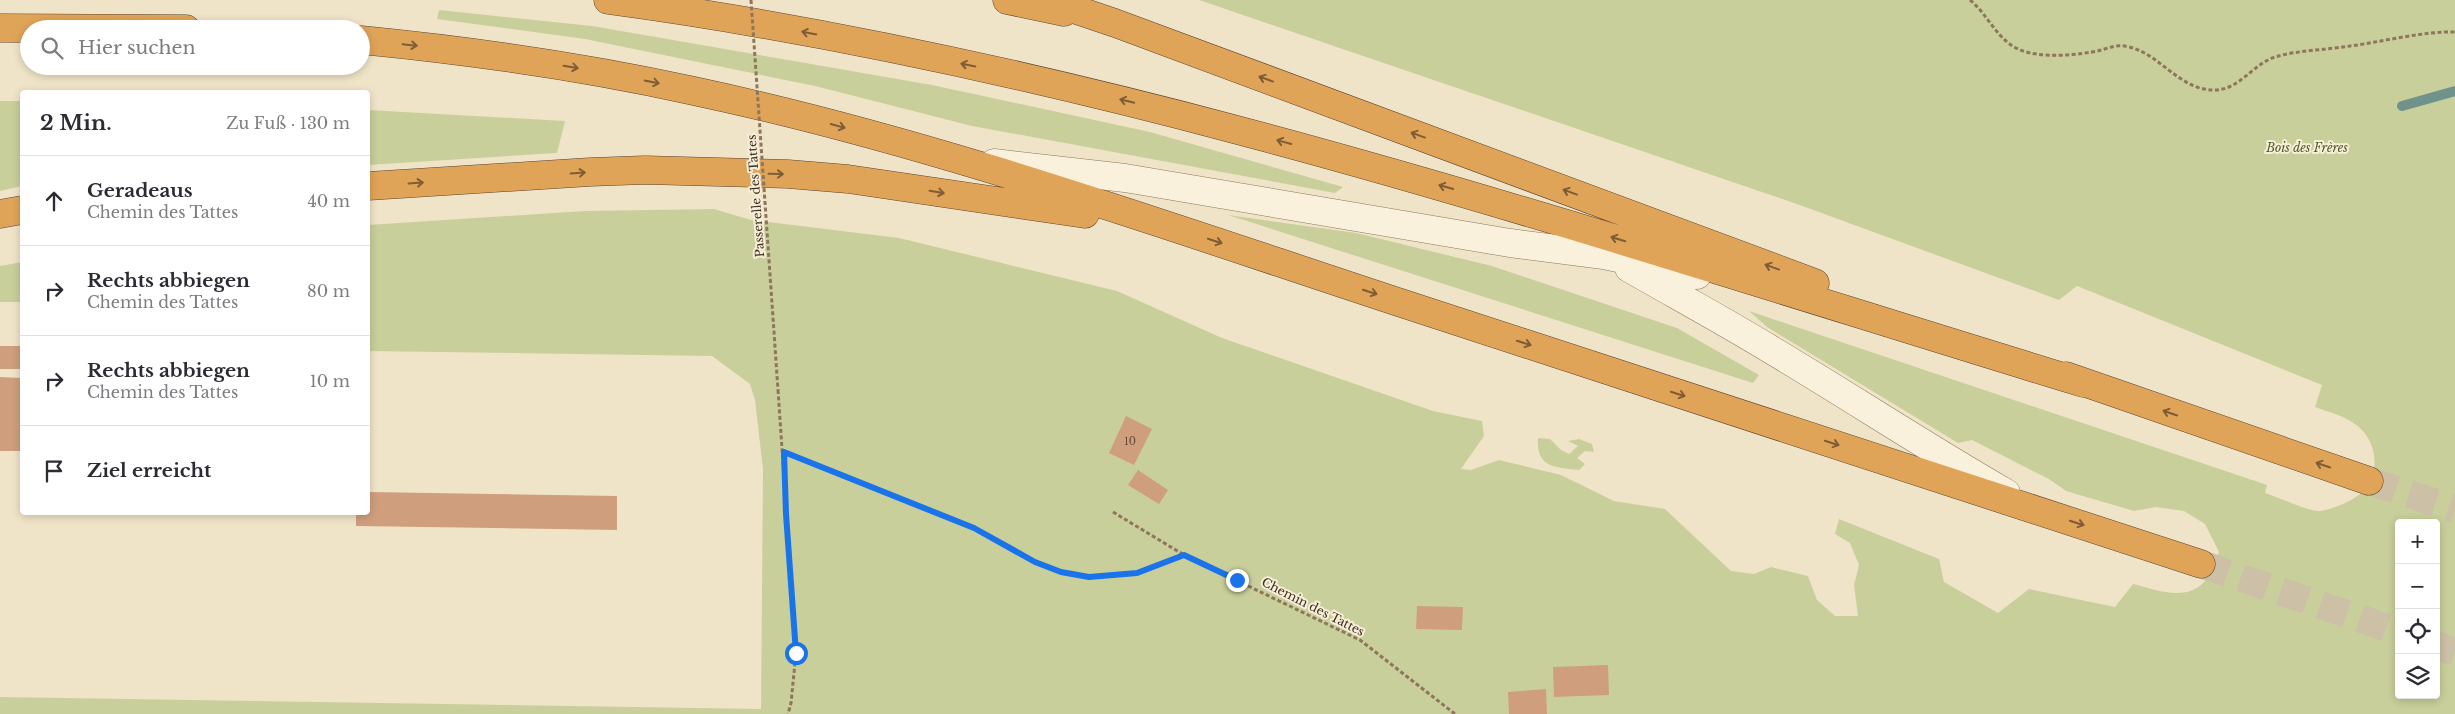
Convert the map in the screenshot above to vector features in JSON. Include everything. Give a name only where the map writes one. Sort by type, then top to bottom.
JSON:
[{"type":"highway","points":[[608,0],[808,32],[1014,75],[1267,137],[1486,199],[2083,383]]},
{"type":"highway","points":[[1007,0],[1115,23]]},
{"type":"highway","points":[[1047,0],[1115,23],[2083,383],[2370,481]]},
{"type":"highway","points":[[0,28],[20,28]]},
{"type":"highway","points":[[370,41],[510,58],[696,91],[879,137],[1169,226],[2201,564]]},
{"type":"highway","points":[[370,186],[627,171],[788,174],[895,185],[1169,226]]},
{"type":"highway","points":[[0,214],[20,210]]},
{"type":"lane","points":[[952,158],[1125,178],[1510,243],[1604,254],[1814,301]]},
{"type":"lane","points":[[1486,199],[1604,254],[1768,347],[1888,420],[1943,457],[2031,508]]},
{"type":"path","name":"Passerelle des Tattes","points":[[751,0],[784,452]]},
{"type":"path","points":[[1970,0],[1999,34],[2010,44],[2022,51],[2060,55],[2093,52],[2112,45],[2130,47],[2148,54],[2174,75],[2195,87],[2216,90],[2232,86],[2274,57],[2455,32]]},
{"type":"path","points":[[788,714],[791,703],[796,653],[786,514],[784,452],[974,528],[1035,562],[1061,572],[1089,577],[1137,573],[1184,555]]},
{"type":"path","name":"Chemin des Tattes","points":[[1113,512],[1184,555],[1360,640],[1455,714]]},
{"type":"green space","name":"Bois des Frères","points":[[1199,0],[2455,0],[2455,714],[0,714],[0,697],[761,709],[763,469],[755,400],[750,384],[712,356],[370,351],[370,225],[585,211],[714,209],[751,220],[899,238],[1117,291],[1222,338],[1433,411],[1482,421],[1484,436],[1461,469],[1471,470],[1499,460],[1561,475],[1614,501],[1665,509],[1731,571],[1754,574],[1771,567],[1808,576],[1817,600],[1835,616],[1858,616],[1854,585],[1859,565],[1850,543],[1835,534],[1839,519],[1939,559],[1944,582],[1998,613],[2029,589],[2115,607],[2133,584],[2163,592],[2183,593],[2201,585],[2208,577],[2219,552],[2205,524],[2184,511],[2156,507],[2134,511],[2066,491],[2049,479],[1972,440],[1958,443],[1767,327],[1749,311],[2267,485],[2265,493],[2315,511],[2343,504],[2360,494],[2369,483],[2374,467],[2373,450],[2370,442],[2360,428],[2350,420],[2315,407],[2322,385],[2077,286],[2059,300],[1797,204]]},
{"type":"green space","points":[[439,10],[592,26],[932,85],[1150,132],[1343,187],[1335,193],[972,126],[815,86],[585,39],[437,19]]},
{"type":"green space","points":[[0,101],[20,101],[20,186],[0,191]]},
{"type":"green space","points":[[370,110],[565,121],[557,153],[370,165]]},
{"type":"green space","points":[[1228,215],[1356,233],[1492,266],[1677,328],[1759,375],[1753,383]]},
{"type":"green space","points":[[20,262],[20,302],[0,302],[0,266]]},
{"type":"green space","points":[[1538,438],[1550,439],[1561,450],[1569,454],[1578,446],[1568,441],[1579,439],[1592,444],[1594,452],[1585,451],[1577,458],[1585,464],[1579,470],[1562,468],[1544,461],[1538,448]]},
{"type":"building","points":[[0,346],[20,346],[20,369],[0,369]]},
{"type":"building","points":[[0,377],[20,378],[20,451],[0,451]]},
{"type":"building","points":[[1126,416],[1152,429],[1134,465],[1109,453]]},
{"type":"building","points":[[1138,470],[1168,490],[1159,504],[1128,485]]},
{"type":"building","points":[[370,492],[617,496],[617,530],[356,526],[356,515],[370,515]]},
{"type":"building","points":[[1417,606],[1463,607],[1462,630],[1416,629]]},
{"type":"building","points":[[1608,665],[1609,695],[1554,697],[1553,667]]},
{"type":"building","points":[[1546,689],[1547,714],[1509,714],[1508,692]]},
{"type":"waterway","points":[[2402,106],[2455,91]]},
{"type":"tunnel","points":[[2369,481],[2455,509]]},
{"type":"tunnel","points":[[2201,564],[2395,631]]},
{"type":"tunnel","points":[[2440,646],[2455,652]]},
{"type":"route","points":[[796,653],[786,514],[784,452],[808,464],[974,528],[1035,562],[1061,572],[1089,577],[1137,573],[1184,555],[1237,580]]}]
